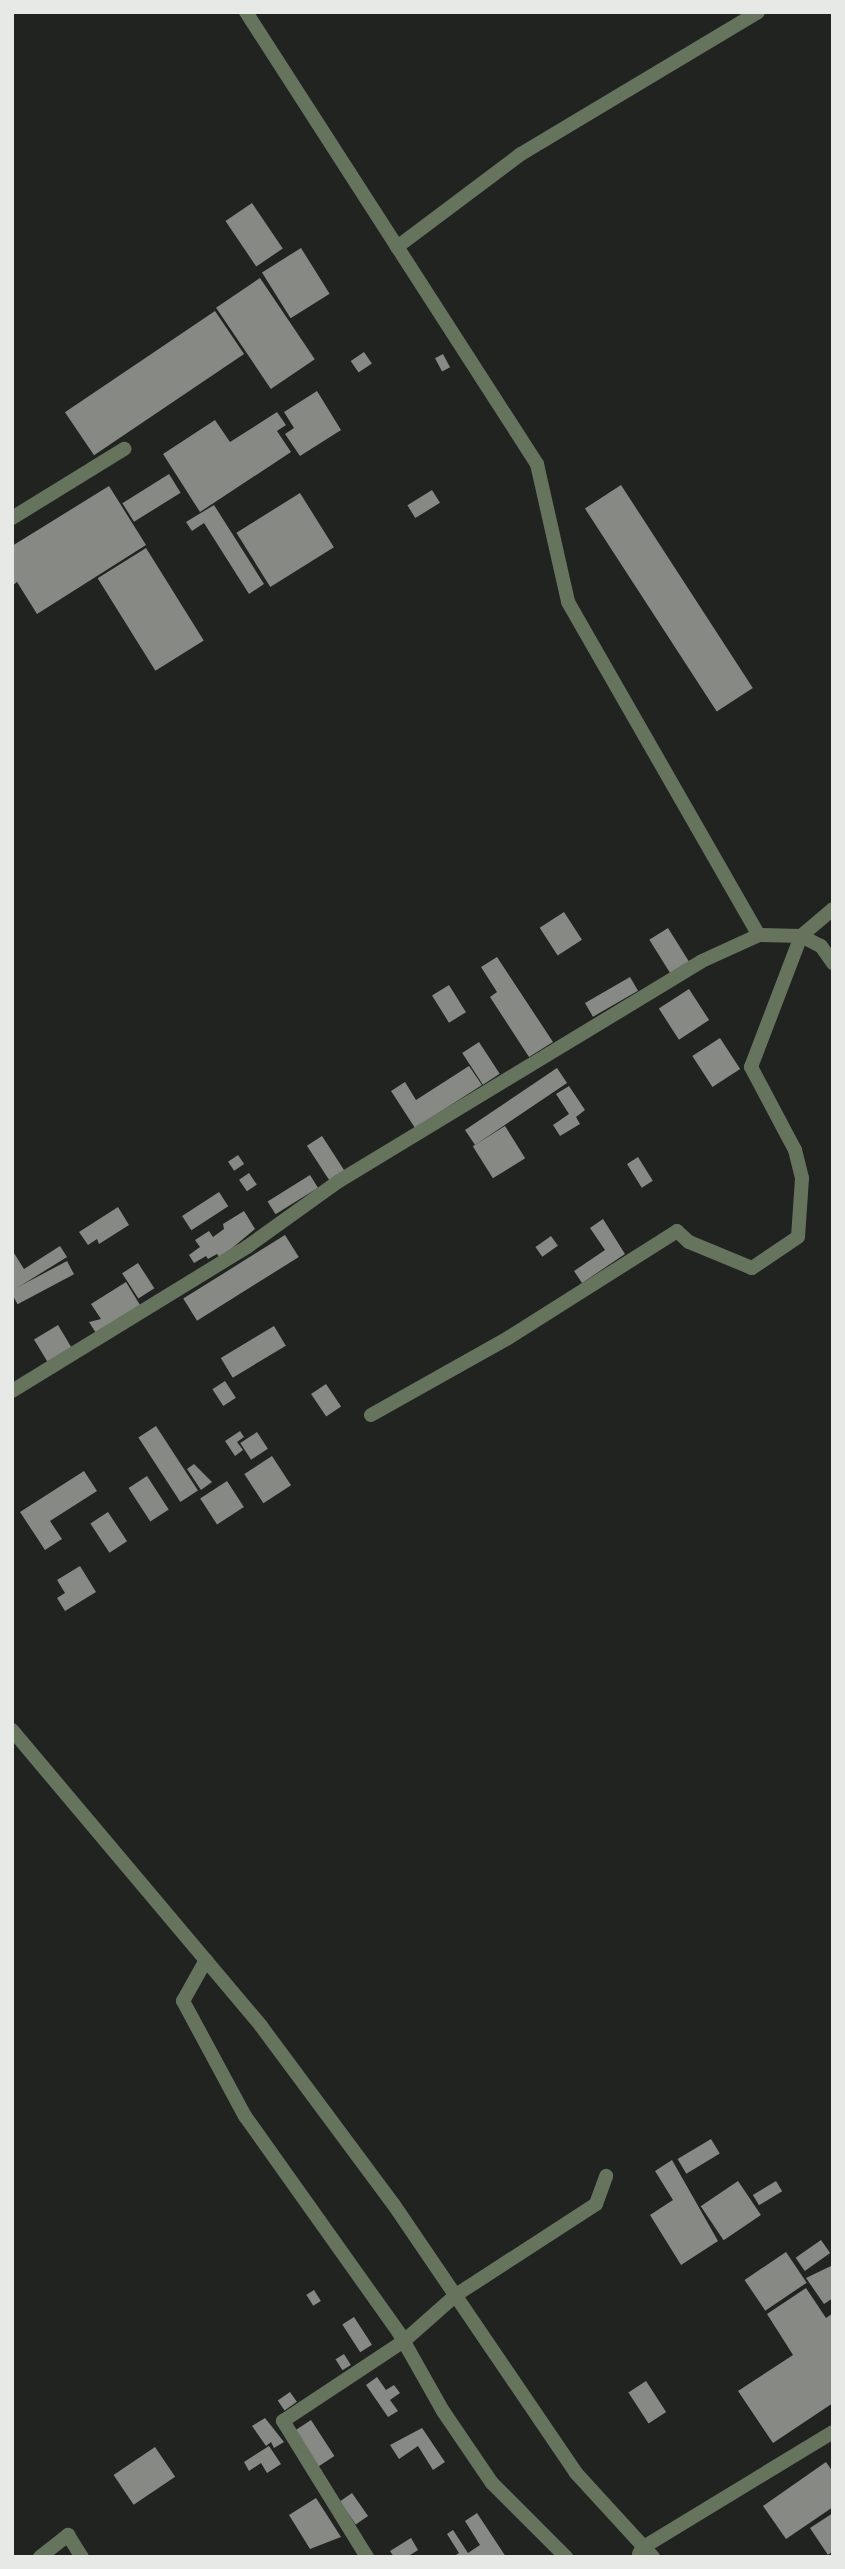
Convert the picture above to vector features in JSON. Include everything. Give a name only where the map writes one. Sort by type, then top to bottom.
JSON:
[{"type":"street","points":[[246,12],[537,464],[568,601],[759,935]]},
{"type":"street","points":[[397,247],[521,154],[758,12]]},
{"type":"street","points":[[12,518],[124,449]]},
{"type":"street","points":[[371,1415],[508,1338],[677,1231],[689,1242],[752,1268],[797,1237],[802,1178],[795,1150],[751,1067],[801,936],[833,909]]},
{"type":"street","points":[[12,1391],[247,1247],[339,1181],[702,961],[759,935],[801,936],[821,946],[833,963]]},
{"type":"street","points":[[12,1730],[269,2037],[456,2295],[576,2473],[644,2554],[833,2432]]},
{"type":"street","points":[[206,1960],[183,2001],[245,2116],[404,2341],[492,2483],[566,2557]]},
{"type":"street","points":[[367,2557],[283,2421],[404,2341],[456,2295],[596,2204],[606,2176]]},
{"type":"street","points":[[40,2557],[68,2535],[82,2557]]},
{"type":"building","points":[[252,203],[283,249],[256,266],[225,221]]},
{"type":"building","points":[[301,248],[330,294],[291,318],[262,272]]},
{"type":"building","points":[[260,278],[315,359],[271,389],[216,308]]},
{"type":"building","points":[[215,311],[244,354],[94,455],[65,412]]},
{"type":"building","points":[[364,352],[372,364],[359,373],[351,361]]},
{"type":"building","points":[[443,354],[450,367],[442,371],[435,358]]},
{"type":"building","points":[[317,391],[341,430],[300,456],[285,434],[294,428],[284,412]]},
{"type":"building","points":[[277,412],[286,425],[277,431],[291,452],[200,512],[163,454],[215,420],[230,442]]},
{"type":"building","points":[[169,474],[181,493],[134,522],[122,503]]},
{"type":"building","points":[[621,485],[753,688],[717,711],[585,508]]},
{"type":"building","points":[[109,486],[146,545],[37,614],[17,582],[12,586],[12,546]]},
{"type":"building","points":[[432,490],[440,503],[415,518],[407,505]]},
{"type":"building","points":[[300,493],[334,547],[270,587],[236,533]]},
{"type":"building","points":[[214,505],[264,584],[249,594],[204,523],[192,531],[186,522]]},
{"type":"building","points":[[146,548],[204,640],[155,671],[98,578]]},
{"type":"building","points":[[564,912],[582,940],[558,955],[540,928]]},
{"type":"building","points":[[668,928],[690,963],[671,974],[649,940]]},
{"type":"building","points":[[497,957],[553,1042],[529,1057],[490,997],[497,992],[481,967]]},
{"type":"building","points":[[630,977],[638,991],[593,1017],[585,1003]]},
{"type":"building","points":[[449,985],[466,1012],[449,1023],[432,996]]},
{"type":"building","points":[[689,989],[709,1020],[679,1040],[659,1009]]},
{"type":"building","points":[[720,1038],[740,1069],[712,1087],[692,1056]]},
{"type":"building","points":[[479,1042],[500,1074],[483,1085],[462,1053]]},
{"type":"building","points":[[469,1066],[482,1085],[415,1128],[391,1091],[405,1082],[416,1100]]},
{"type":"building","points":[[557,1068],[567,1083],[475,1145],[465,1130]]},
{"type":"building","points":[[569,1086],[585,1110],[576,1117],[580,1124],[560,1136],[553,1125],[569,1114],[556,1094]]},
{"type":"building","points":[[505,1126],[525,1158],[493,1178],[473,1146]]},
{"type":"building","points":[[322,1136],[345,1171],[330,1181],[307,1146]]},
{"type":"building","points":[[238,1155],[244,1164],[234,1171],[228,1162]]},
{"type":"building","points":[[638,1157],[653,1181],[642,1188],[627,1164]]},
{"type":"building","points":[[249,1173],[257,1185],[247,1191],[239,1180]]},
{"type":"building","points":[[310,1175],[318,1188],[276,1214],[268,1201]]},
{"type":"building","points":[[219,1192],[228,1206],[191,1230],[182,1216]]},
{"type":"building","points":[[118,1207],[129,1225],[99,1244],[97,1239],[88,1245],[79,1232]]},
{"type":"building","points":[[244,1211],[255,1229],[220,1258],[217,1254],[208,1259],[206,1256],[194,1263],[189,1255],[200,1247],[195,1240],[209,1231],[213,1237],[224,1229],[223,1224]]},
{"type":"building","points":[[603,1219],[625,1254],[582,1283],[574,1271],[605,1250],[590,1228]]},
{"type":"building","points":[[285,1235],[299,1257],[197,1321],[183,1299]]},
{"type":"building","points":[[551,1236],[558,1246],[542,1257],[535,1247]]},
{"type":"building","points":[[60,1246],[67,1257],[12,1291],[12,1250],[24,1269]]},
{"type":"building","points":[[67,1261],[74,1274],[18,1304],[12,1290]]},
{"type":"building","points":[[138,1263],[154,1288],[138,1299],[122,1273]]},
{"type":"building","points":[[126,1282],[140,1305],[96,1333],[89,1322],[101,1319],[91,1304]]},
{"type":"building","points":[[58,1325],[72,1348],[48,1363],[34,1339]]},
{"type":"building","points":[[274,1326],[286,1346],[233,1378],[221,1358]]},
{"type":"building","points":[[225,1381],[236,1398],[223,1406],[212,1389]]},
{"type":"building","points":[[326,1384],[341,1406],[326,1416],[311,1394]]},
{"type":"building","points":[[156,1426],[198,1491],[180,1502],[138,1437]]},
{"type":"building","points":[[240,1431],[244,1437],[237,1442],[243,1450],[235,1456],[225,1441]]},
{"type":"building","points":[[257,1432],[268,1449],[251,1460],[240,1443]]},
{"type":"building","points":[[272,1456],[291,1485],[263,1503],[244,1474]]},
{"type":"building","points":[[194,1464],[212,1482],[201,1490],[187,1469]]},
{"type":"building","points":[[84,1471],[97,1491],[50,1521],[62,1539],[45,1550],[20,1512]]},
{"type":"building","points":[[147,1476],[169,1510],[150,1522],[129,1488]]},
{"type":"building","points":[[227,1481],[244,1507],[217,1524],[200,1498]]},
{"type":"building","points":[[108,1512],[127,1541],[109,1553],[90,1523]]},
{"type":"building","points":[[80,1566],[96,1592],[65,1611],[57,1598],[65,1593],[57,1580]]},
{"type":"building","points":[[711,2139],[720,2154],[686,2174],[678,2159]]},
{"type":"building","points":[[672,2160],[718,2241],[681,2265],[650,2215],[673,2200],[655,2171]]},
{"type":"building","points":[[738,2181],[761,2215],[724,2240],[701,2206]]},
{"type":"building","points":[[776,2181],[782,2191],[759,2205],[753,2195]]},
{"type":"building","points":[[821,2240],[830,2253],[805,2271],[796,2258]]},
{"type":"building","points":[[786,2252],[807,2283],[765,2311],[745,2280]]},
{"type":"building","points":[[833,2265],[833,2298],[824,2304],[806,2278]]},
{"type":"building","points":[[806,2288],[826,2318],[833,2313],[833,2403],[773,2443],[738,2391],[793,2355],[767,2314]]},
{"type":"building","points":[[314,2290],[321,2301],[313,2306],[306,2295]]},
{"type":"building","points":[[354,2317],[372,2345],[360,2352],[342,2325]]},
{"type":"building","points":[[344,2354],[351,2365],[342,2370],[336,2359]]},
{"type":"building","points":[[377,2377],[386,2390],[394,2385],[400,2393],[390,2400],[398,2411],[388,2417],[366,2385]]},
{"type":"building","points":[[646,2381],[666,2412],[649,2423],[628,2392]]},
{"type":"building","points":[[290,2392],[297,2402],[285,2410],[278,2401]]},
{"type":"building","points":[[265,2418],[284,2442],[274,2448],[271,2442],[266,2446],[252,2426]]},
{"type":"building","points":[[311,2420],[334,2456],[318,2467],[294,2431]]},
{"type":"building","points":[[422,2428],[445,2462],[433,2470],[418,2446],[399,2459],[390,2445]]},
{"type":"building","points":[[269,2446],[281,2464],[267,2473],[261,2463],[249,2471],[244,2462]]},
{"type":"building","points":[[155,2447],[175,2477],[134,2505],[114,2475]]},
{"type":"building","points":[[826,2462],[833,2472],[833,2507],[786,2539],[763,2506]]},
{"type":"building","points":[[352,2493],[368,2516],[356,2525],[340,2502]]},
{"type":"building","points":[[316,2498],[341,2537],[310,2549],[289,2515]]},
{"type":"building","points":[[477,2513],[506,2557],[453,2557],[459,2553],[447,2534],[453,2530],[468,2553],[480,2545],[465,2521]]},
{"type":"building","points":[[833,2513],[833,2551],[828,2555],[810,2528]]},
{"type":"building","points":[[411,2538],[418,2550],[407,2557],[394,2557],[390,2551]]}]
